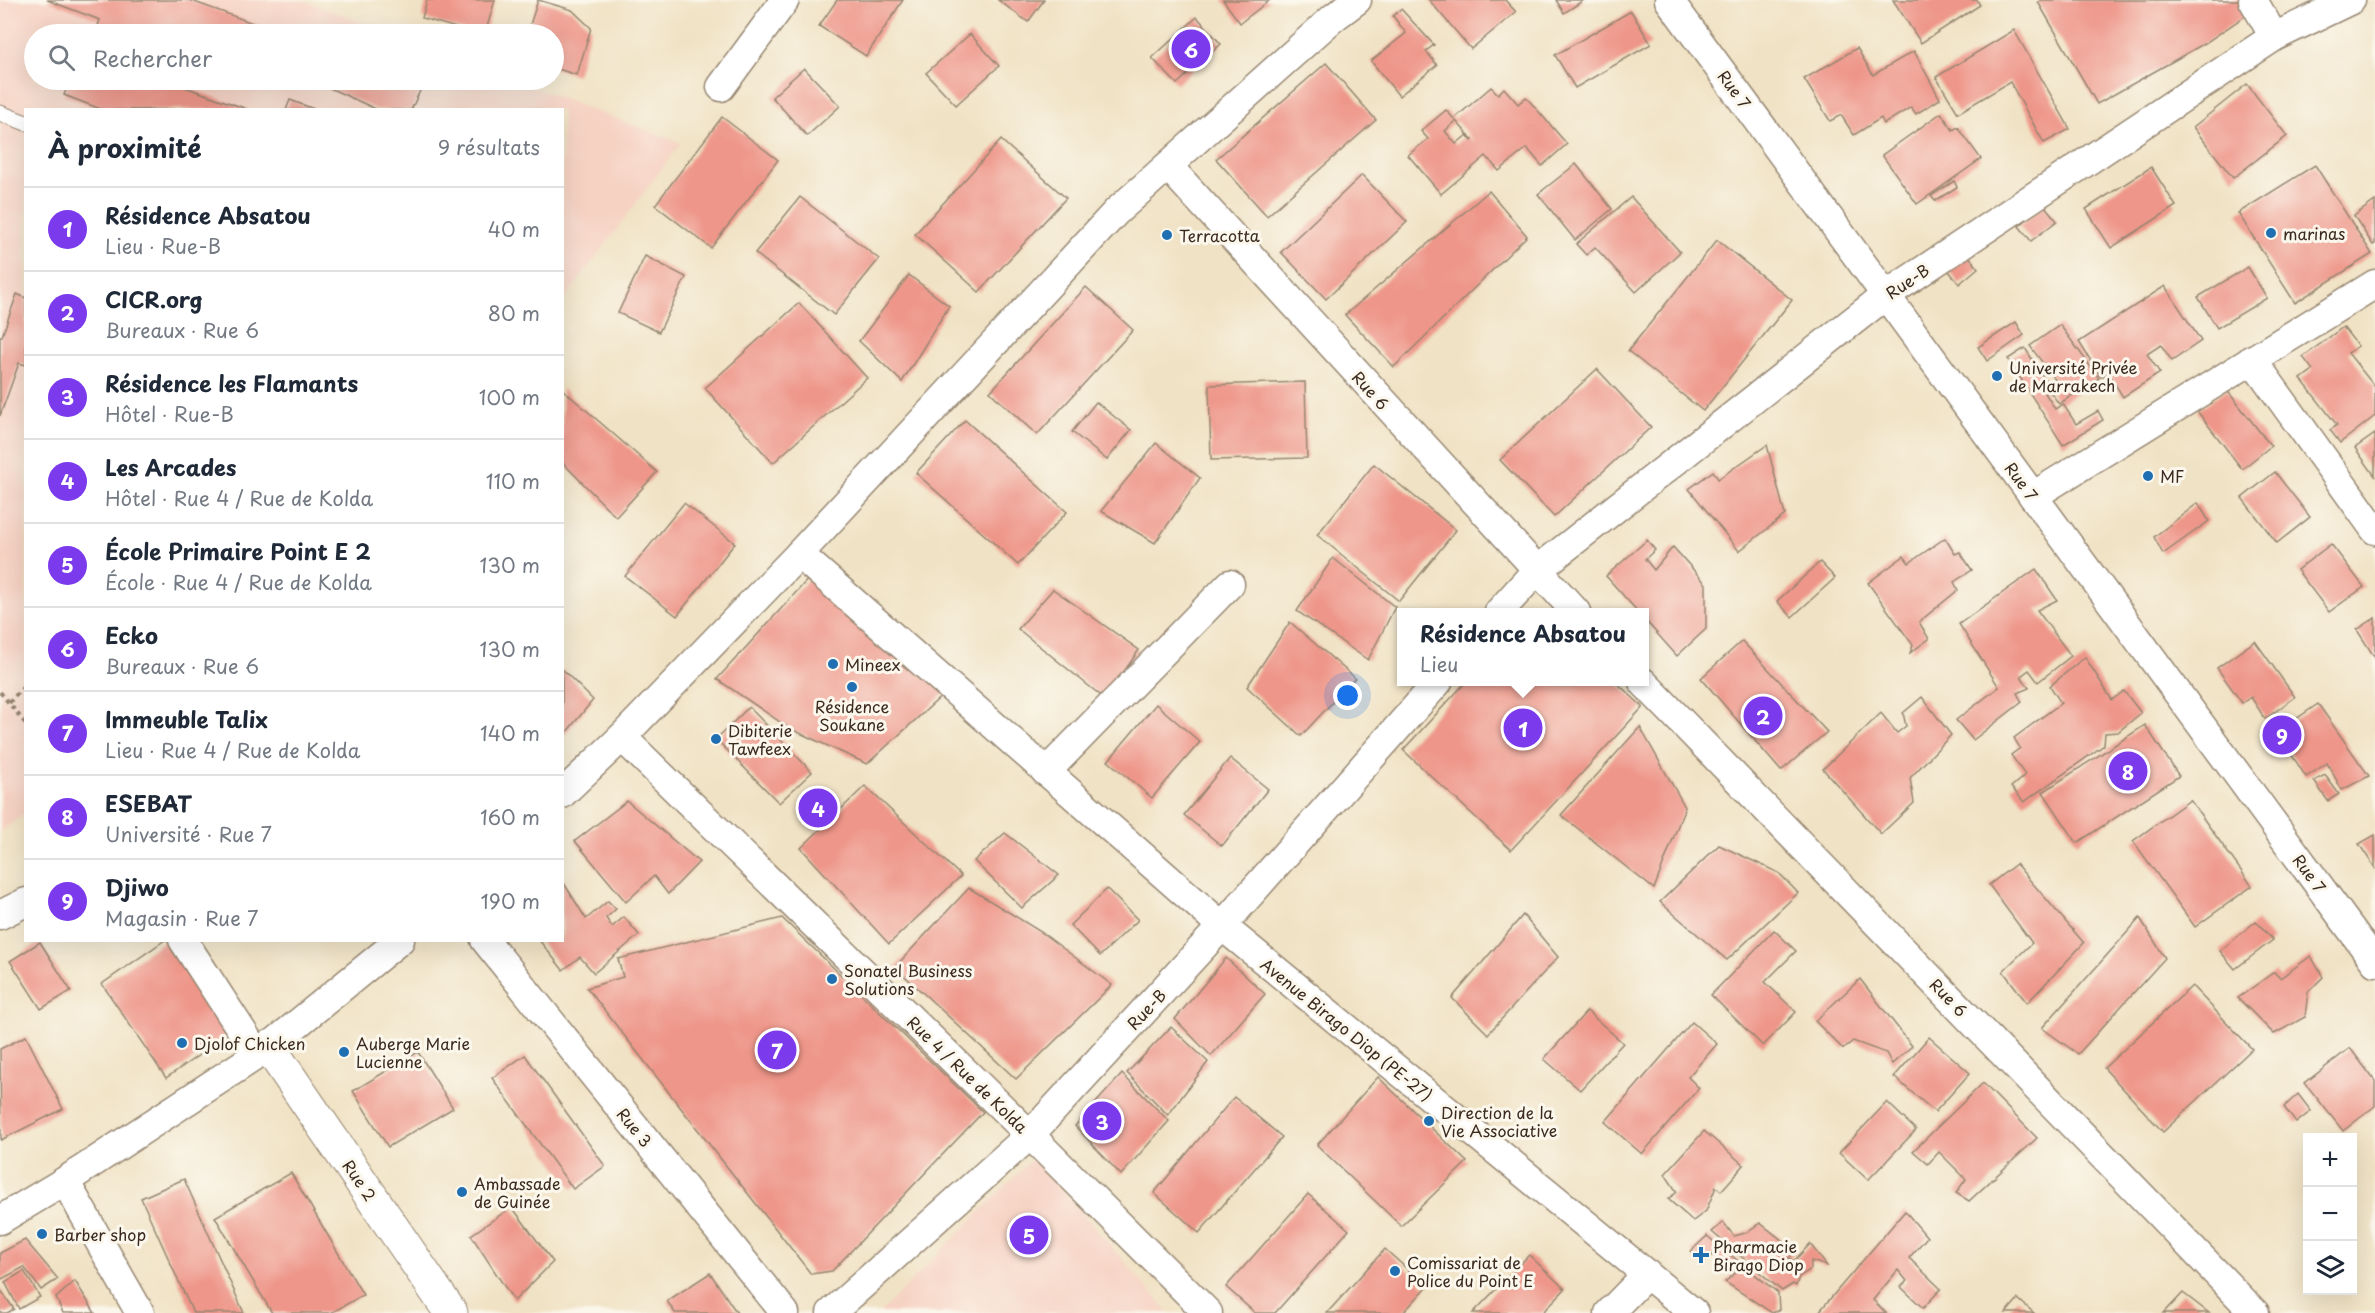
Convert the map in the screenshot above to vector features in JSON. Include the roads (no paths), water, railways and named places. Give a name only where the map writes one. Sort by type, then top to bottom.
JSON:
[{"type":"street","points":[[721,87],[785,0]]},
{"type":"street","points":[[564,792],[622,737],[799,554],[1116,212],[1168,166],[1328,9],[1357,0]]},
{"type":"street","name":"Rue 7","points":[[1670,0],[2375,962]]},
{"type":"street","points":[[2253,0],[2274,37]]},
{"type":"street","name":"Rue-B","points":[[1503,608],[1536,571],[1886,295],[2274,37],[2351,0]]},
{"type":"street","name":"Rue 6","points":[[1168,166],[1572,608]]},
{"type":"street","points":[[2033,496],[2375,284]]},
{"type":"street","points":[[2252,359],[2375,530]]},
{"type":"street","name":"Avenue Birago Diop (PE-27)","points":[[799,554],[1222,926],[1695,1313]]},
{"type":"street","points":[[1046,772],[1230,584]]},
{"type":"street","name":"Rue-B","points":[[831,1313],[1030,1135],[1222,926],[1434,686]]},
{"type":"street","name":"Rue 6","points":[[1647,686],[2255,1313]]},
{"type":"street","name":"Rue 4 / Rue de Kolda","points":[[622,737],[1030,1135],[1208,1313]]},
{"type":"street","points":[[0,915],[24,903]]},
{"type":"street","points":[[184,942],[263,1051]]},
{"type":"street","points":[[3,1211],[65,1181],[263,1051],[398,942]]},
{"type":"street","name":"Rue 3","points":[[487,942],[785,1313]]},
{"type":"street","name":"Rue 2","points":[[263,1051],[451,1313]]},
{"type":"street","points":[[65,1181],[140,1313]]},
{"type":"street","points":[[1609,1313],[1647,1274]]},
{"type":"lane","points":[[0,113],[24,122]]},
{"type":"place","name":"Ecko","points":[[1191,49]]},
{"type":"place","name":"marinas","points":[[2271,233]]},
{"type":"place","name":"Terracotta","points":[[1167,235]]},
{"type":"place","name":"Université Privée de Marrakech","points":[[1997,376]]},
{"type":"place","name":"MF","points":[[2148,476]]},
{"type":"place","name":"Mineex","points":[[833,664]]},
{"type":"place","name":"Résidence Soukane","points":[[852,687]]},
{"type":"place","name":"CICR.org","points":[[1763,716]]},
{"type":"place","name":"Résidence Absatou","points":[[1523,728]]},
{"type":"place","name":"Djiwo","points":[[2282,735]]},
{"type":"place","name":"Dibiterie Tawfeex","points":[[716,739]]},
{"type":"place","name":"ESEBAT","points":[[2128,771]]},
{"type":"place","name":"Les Arcades","points":[[818,808]]},
{"type":"place","name":"Sonatel Business Solutions","points":[[832,979]]},
{"type":"place","name":"Djolof Chicken","points":[[182,1043]]},
{"type":"place","name":"Immeuble Talix","points":[[777,1050]]},
{"type":"place","name":"Auberge Marie Lucienne","points":[[344,1052]]},
{"type":"place","name":"Résidence les Flamants","points":[[1102,1121]]},
{"type":"place","name":"Direction de la Vie Associative","points":[[1429,1121]]},
{"type":"place","name":"Ambassade de Guinée","points":[[462,1192]]},
{"type":"place","name":"Barber shop","points":[[42,1234]]},
{"type":"place","name":"École Primaire Point E 2","points":[[1029,1235]]},
{"type":"place","name":"Pharmacie Birago Diop","points":[[1701,1255]]},
{"type":"place","name":"Comissariat de Police du Point E","points":[[1395,1271]]}]
